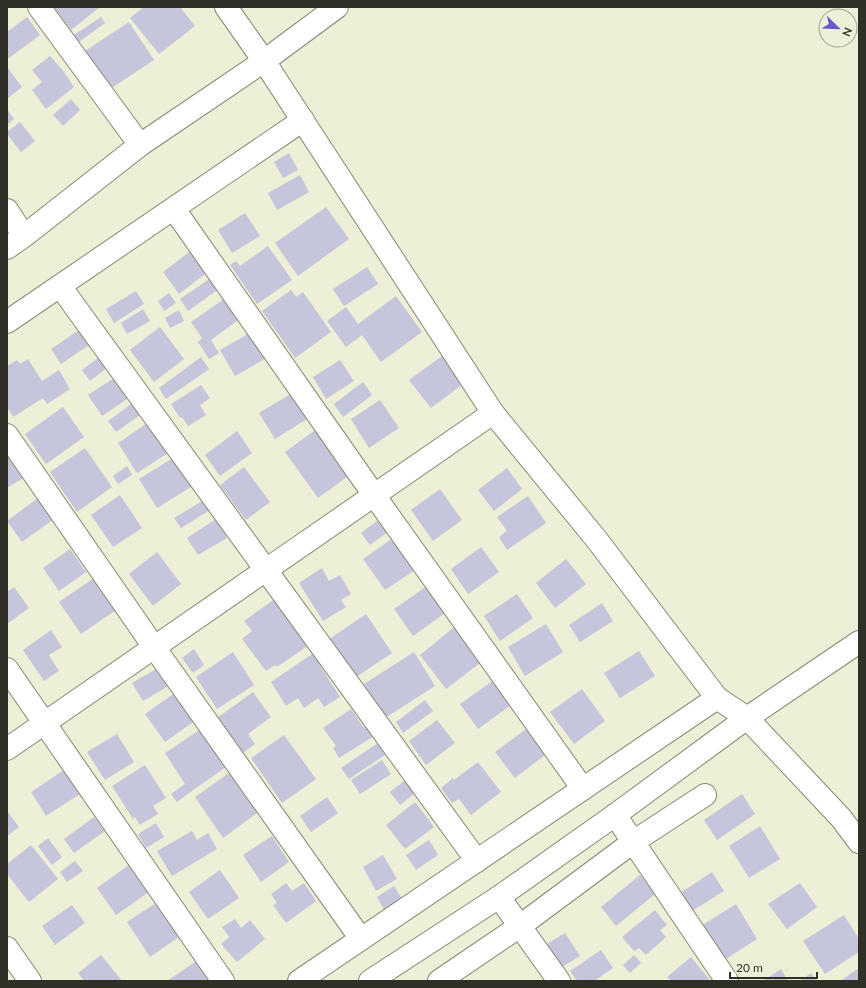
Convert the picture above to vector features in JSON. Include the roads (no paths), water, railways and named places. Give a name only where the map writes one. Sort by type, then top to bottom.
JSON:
[{"type":"street","points":[[39,7],[140,145]]},
{"type":"street","points":[[7,210],[16,242],[140,145],[264,61],[337,7]]},
{"type":"street","points":[[231,9],[493,413],[597,540],[717,698],[747,718],[841,818],[859,842]]},
{"type":"street","points":[[7,322],[303,120]]},
{"type":"street","points":[[174,209],[374,495],[583,789]]},
{"type":"street","points":[[60,286],[477,861]]},
{"type":"street","points":[[7,749],[493,413]]},
{"type":"street","points":[[7,434],[154,647],[361,939]]},
{"type":"street","points":[[383,977],[615,816],[747,718],[859,642]]},
{"type":"street","points":[[7,669],[223,981]]},
{"type":"street","points":[[299,981],[717,698]]},
{"type":"street","points":[[439,981],[520,926],[634,842],[705,794]]},
{"type":"street","points":[[615,816],[727,981]]},
{"type":"street","points":[[499,897],[559,981]]},
{"type":"street","points":[[7,948],[30,981]]}]
